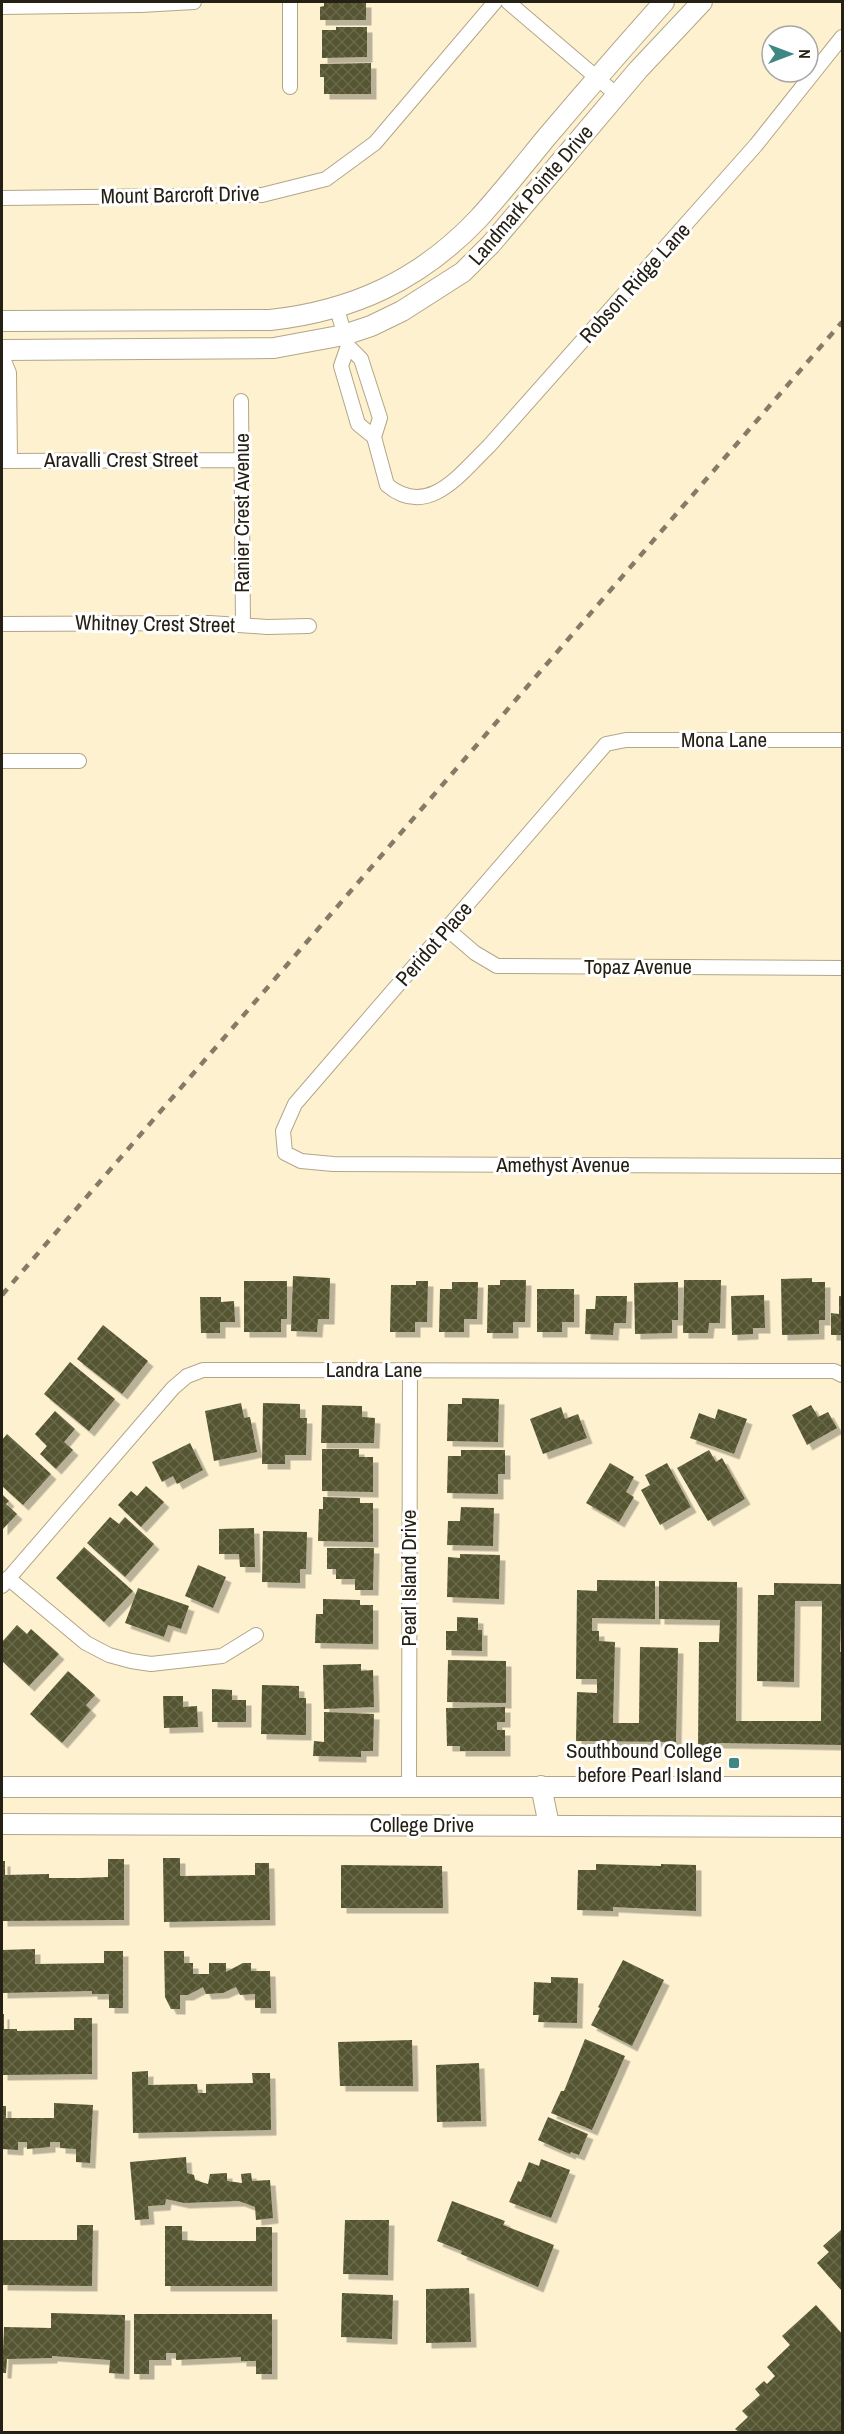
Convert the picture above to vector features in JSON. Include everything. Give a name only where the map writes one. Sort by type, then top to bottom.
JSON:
[{"type":"main road","name":"Landmark Pointe Drive","points":[[2,321],[270,320],[337,309],[374,295],[426,264],[477,220],[664,2]]},
{"type":"main road","name":"Landmark Pointe Drive","points":[[2,350],[274,348],[346,340],[402,312],[463,272],[491,244],[617,95],[702,2]]},
{"type":"main road","points":[[541,1786],[549,1825]]},
{"type":"main road","name":"College Drive","points":[[2,1787],[843,1786]]},
{"type":"main road","name":"College Drive","points":[[2,1824],[843,1827]]},
{"type":"street","points":[[2,7],[194,2]]},
{"type":"street","points":[[290,2],[290,87]]},
{"type":"street","name":"Mount Barcroft Drive","points":[[2,198],[262,195],[326,179],[375,143],[495,2]]},
{"type":"street","points":[[508,2],[617,95]]},
{"type":"street","name":"Robson Ridge Lane","points":[[374,437],[387,485],[405,497],[429,497],[449,484],[489,446],[756,145],[843,37]]},
{"type":"street","points":[[337,309],[346,340],[361,359],[380,418],[374,437],[358,424],[341,366],[346,340]]},
{"type":"street","points":[[2,356],[9,373],[6,461]]},
{"type":"street","name":"Ranier Crest Avenue","points":[[241,401],[243,625]]},
{"type":"street","name":"Aravalli Crest Street","points":[[6,461],[242,460]]},
{"type":"street","name":"Whitney Crest Street","points":[[2,624],[210,623],[309,627]]},
{"type":"street","name":"Mona Lane","points":[[606,744],[626,740],[843,740]]},
{"type":"street","name":"Peridot Place","points":[[285,1153],[283,1131],[295,1104],[606,744]]},
{"type":"street","points":[[2,761],[79,761]]},
{"type":"street","name":"Topaz Avenue","points":[[447,929],[488,962],[507,967],[843,968]]},
{"type":"street","name":"Amethyst Avenue","points":[[285,1153],[301,1161],[333,1164],[843,1166]]},
{"type":"street","name":"Landra Lane","points":[[5,1582],[173,1388],[187,1376],[203,1370],[834,1371],[843,1375]]},
{"type":"street","name":"Pearl Island Drive","points":[[409,1786],[410,1370]]},
{"type":"street","points":[[5,1582],[86,1643],[109,1655],[131,1661],[151,1664],[222,1656],[256,1635]]},
{"type":"building","points":[[324,2],[366,2],[366,20],[320,20],[320,7],[324,6]]},
{"type":"building","points":[[336,27],[367,27],[367,57],[322,58],[322,30],[336,30]]},
{"type":"building","points":[[371,63],[371,94],[324,94],[324,77],[320,77],[320,64]]},
{"type":"building","points":[[293,1276],[330,1278],[329,1319],[318,1319],[317,1332],[291,1331]]},
{"type":"building","points":[[812,1278],[812,1282],[825,1282],[825,1320],[819,1320],[819,1334],[782,1335],[781,1279]]},
{"type":"building","points":[[500,1280],[526,1280],[525,1322],[513,1322],[513,1333],[487,1333],[488,1285],[500,1285]]},
{"type":"building","points":[[684,1280],[721,1280],[720,1323],[709,1323],[708,1333],[683,1333]]},
{"type":"building","points":[[244,1281],[287,1281],[287,1319],[281,1319],[281,1332],[244,1332]]},
{"type":"building","points":[[416,1281],[428,1281],[427,1322],[415,1322],[415,1332],[390,1332],[391,1285],[416,1285]]},
{"type":"building","points":[[452,1282],[478,1282],[477,1319],[464,1319],[464,1332],[439,1332],[440,1289],[452,1289]]},
{"type":"building","points":[[678,1282],[678,1320],[672,1320],[672,1333],[635,1334],[634,1283]]},
{"type":"building","points":[[537,1289],[574,1289],[574,1322],[562,1322],[562,1332],[537,1332]]},
{"type":"building","points":[[764,1295],[765,1328],[753,1328],[753,1334],[732,1335],[731,1296]]},
{"type":"building","points":[[596,1296],[627,1296],[626,1323],[614,1323],[613,1335],[585,1334],[586,1309],[595,1309]]},
{"type":"building","points":[[839,1296],[842,1296],[842,1335],[831,1335],[831,1313],[839,1314]]},
{"type":"building","points":[[200,1297],[221,1297],[221,1302],[234,1301],[235,1322],[220,1322],[220,1333],[201,1333]]},
{"type":"building","points":[[103,1325],[148,1361],[122,1394],[77,1359]]},
{"type":"building","points":[[70,1362],[115,1399],[89,1431],[44,1394]]},
{"type":"building","points":[[462,1398],[499,1399],[498,1442],[447,1441],[448,1404],[462,1404]]},
{"type":"building","points":[[241,1403],[244,1418],[250,1417],[257,1452],[214,1461],[205,1411]]},
{"type":"building","points":[[263,1403],[300,1404],[300,1418],[307,1418],[306,1455],[285,1455],[285,1464],[262,1464]]},
{"type":"building","points":[[322,1405],[362,1406],[362,1417],[375,1418],[374,1443],[321,1443]]},
{"type":"building","points":[[811,1405],[818,1417],[828,1412],[837,1428],[807,1445],[792,1415]]},
{"type":"building","points":[[561,1407],[565,1419],[578,1414],[587,1438],[543,1454],[530,1419]]},
{"type":"building","points":[[718,1409],[747,1419],[734,1454],[690,1438],[699,1413],[715,1419]]},
{"type":"building","points":[[55,1411],[75,1429],[64,1442],[73,1450],[56,1469],[40,1454],[47,1446],[35,1434]]},
{"type":"building","points":[[7,1434],[51,1474],[23,1505],[2,1486],[2,1440]]},
{"type":"building","points":[[190,1443],[203,1470],[177,1484],[173,1476],[162,1482],[152,1462]]},
{"type":"building","points":[[322,1449],[359,1449],[359,1457],[373,1457],[373,1492],[322,1491]]},
{"type":"building","points":[[461,1450],[505,1450],[505,1474],[498,1474],[498,1494],[447,1493],[448,1456],[461,1456]]},
{"type":"building","points":[[709,1450],[716,1462],[722,1458],[745,1499],[708,1521],[677,1468]]},
{"type":"building","points":[[610,1463],[634,1477],[626,1492],[634,1497],[619,1522],[586,1503]]},
{"type":"building","points":[[667,1463],[691,1507],[660,1525],[641,1490],[650,1485],[645,1475]]},
{"type":"building","points":[[146,1486],[164,1502],[141,1527],[118,1505],[131,1491],[137,1496]]},
{"type":"building","points":[[2,1494],[9,1501],[6,1504],[17,1514],[2,1530]]},
{"type":"building","points":[[323,1497],[360,1498],[360,1503],[373,1503],[373,1542],[318,1541],[319,1509],[323,1509]]},
{"type":"building","points":[[461,1507],[494,1508],[493,1546],[447,1545],[448,1521],[460,1521]]},
{"type":"building","points":[[110,1517],[119,1524],[125,1517],[154,1544],[125,1577],[87,1543]]},
{"type":"building","points":[[254,1528],[255,1567],[240,1567],[239,1554],[219,1554],[219,1529]]},
{"type":"building","points":[[263,1531],[307,1532],[306,1569],[300,1569],[300,1583],[262,1582]]},
{"type":"building","points":[[84,1547],[133,1591],[104,1622],[56,1578]]},
{"type":"building","points":[[327,1548],[374,1548],[373,1590],[355,1590],[355,1579],[336,1579],[336,1569],[327,1569]]},
{"type":"building","points":[[460,1554],[500,1555],[499,1599],[447,1597],[448,1557],[460,1558]]},
{"type":"building","points":[[198,1565],[226,1577],[213,1608],[185,1596]]},
{"type":"building","points":[[597,1580],[655,1581],[655,1619],[592,1618],[592,1631],[599,1631],[599,1641],[615,1642],[613,1723],[639,1723],[640,1647],[678,1648],[676,1742],[576,1741],[577,1692],[597,1693],[597,1679],[576,1679],[577,1590],[597,1591]]},
{"type":"building","points":[[659,1581],[737,1582],[736,1721],[821,1721],[822,1601],[795,1601],[794,1682],[757,1681],[758,1595],[774,1595],[774,1583],[842,1584],[840,1652],[842,1652],[842,1745],[716,1743],[716,1748],[698,1748],[699,1642],[719,1642],[720,1620],[659,1619]]},
{"type":"building","points":[[138,1588],[189,1606],[181,1629],[168,1625],[164,1637],[125,1623]]},
{"type":"building","points":[[323,1599],[360,1600],[360,1605],[373,1605],[373,1644],[315,1643],[316,1614],[323,1614]]},
{"type":"building","points":[[457,1617],[478,1618],[478,1630],[482,1630],[482,1651],[446,1650],[446,1631],[457,1631]]},
{"type":"building","points":[[17,1625],[27,1634],[31,1629],[59,1654],[29,1686],[2,1661],[2,1642]]},
{"type":"building","points":[[448,1660],[506,1661],[506,1703],[447,1702]]},
{"type":"building","points":[[361,1664],[361,1671],[373,1670],[374,1707],[324,1709],[323,1665]]},
{"type":"building","points":[[68,1671],[95,1695],[86,1705],[91,1710],[62,1743],[30,1714]]},
{"type":"building","points":[[262,1685],[299,1686],[299,1698],[306,1698],[306,1735],[261,1734]]},
{"type":"building","points":[[212,1689],[232,1690],[232,1700],[246,1700],[246,1722],[212,1722]]},
{"type":"building","points":[[163,1696],[183,1696],[183,1707],[197,1706],[198,1727],[164,1728]]},
{"type":"building","points":[[505,1707],[505,1722],[497,1722],[497,1730],[505,1730],[505,1751],[460,1751],[460,1746],[447,1746],[446,1708]]},
{"type":"building","points":[[324,1712],[374,1714],[373,1751],[361,1751],[361,1757],[313,1756],[314,1741],[324,1742]]},
{"type":"building","points":[[163,1858],[180,1858],[180,1876],[255,1875],[255,1863],[269,1863],[270,1920],[164,1922]]},
{"type":"building","points":[[108,1859],[124,1859],[124,1920],[2,1921],[2,1861],[5,1861],[5,1875],[49,1874],[49,1878],[81,1878],[108,1877]]},
{"type":"building","points":[[596,1864],[696,1865],[696,1911],[613,1907],[613,1911],[577,1910],[578,1870],[596,1870]]},
{"type":"building","points":[[341,1865],[442,1866],[443,1908],[341,1908]]},
{"type":"building","points":[[35,1949],[35,1964],[104,1963],[104,1951],[123,1951],[123,2008],[109,2008],[109,1994],[92,1994],[92,1991],[2,1993],[2,1950]]},
{"type":"building","points":[[164,1951],[184,1951],[184,1963],[193,1963],[193,1974],[209,1974],[209,1963],[226,1963],[226,1972],[243,1963],[251,1963],[251,1971],[270,1971],[271,2008],[255,2008],[255,1994],[240,1995],[236,1987],[223,1993],[206,1994],[203,1987],[188,1995],[180,1995],[180,2009],[171,2009],[165,1997]]},
{"type":"building","points":[[623,1960],[664,1980],[632,2046],[591,2025]]},
{"type":"building","points":[[551,1977],[578,1978],[577,2023],[538,2022],[539,2015],[533,2015],[534,1982],[551,1983]]},
{"type":"building","points":[[2,2014],[4,2014],[4,2029],[17,2029],[17,2031],[74,2030],[74,2018],[92,2018],[92,2074],[2,2075]]},
{"type":"building","points":[[585,2039],[625,2056],[592,2130],[551,2113],[561,2091],[564,2091]]},
{"type":"building","points":[[412,2040],[413,2086],[340,2086],[338,2042]]},
{"type":"building","points":[[479,2063],[481,2121],[437,2122],[436,2065]]},
{"type":"building","points":[[148,2071],[148,2085],[197,2084],[198,2093],[206,2093],[206,2084],[253,2083],[252,2073],[270,2073],[271,2130],[133,2133],[132,2072]]},
{"type":"building","points":[[54,2103],[93,2105],[90,2163],[76,2162],[76,2149],[60,2148],[60,2142],[50,2142],[50,2147],[27,2149],[27,2142],[18,2142],[18,2150],[2,2149],[2,2106],[6,2106],[6,2118],[54,2118]]},
{"type":"building","points":[[548,2117],[588,2134],[579,2155],[571,2152],[570,2154],[538,2140]]},
{"type":"building","points":[[186,2157],[187,2173],[194,2175],[195,2180],[208,2184],[210,2174],[227,2173],[227,2181],[242,2183],[241,2174],[251,2173],[252,2181],[270,2180],[273,2218],[256,2220],[255,2207],[239,2201],[184,2203],[166,2199],[165,2205],[148,2206],[149,2219],[135,2220],[130,2162]]},
{"type":"building","points":[[541,2159],[570,2170],[551,2218],[509,2202],[529,2162],[539,2166]]},
{"type":"building","points":[[452,2201],[505,2221],[503,2225],[554,2245],[538,2287],[461,2254],[462,2251],[437,2241]]},
{"type":"building","points":[[345,2220],[389,2220],[388,2275],[343,2274]]},
{"type":"building","points":[[77,2225],[93,2225],[92,2286],[2,2285],[2,2240],[77,2240]]},
{"type":"building","points":[[165,2226],[182,2226],[182,2240],[198,2241],[256,2241],[256,2227],[272,2227],[272,2286],[165,2286]]},
{"type":"building","points":[[842,2229],[842,2291],[817,2263],[829,2252],[823,2246]]},
{"type":"building","points":[[469,2288],[471,2342],[426,2343],[426,2289]]},
{"type":"building","points":[[342,2293],[393,2295],[392,2339],[341,2337]]},
{"type":"building","points":[[816,2305],[842,2334],[842,2432],[739,2432],[735,2429],[748,2417],[742,2411],[760,2395],[755,2389],[764,2381],[767,2384],[775,2376],[767,2367],[790,2345],[782,2336]]},
{"type":"building","points":[[51,2313],[125,2315],[124,2374],[109,2373],[110,2360],[52,2356],[52,2358],[7,2359],[6,2373],[2,2373],[4,2327],[51,2328]]},
{"type":"building","points":[[134,2314],[272,2314],[272,2374],[256,2374],[256,2361],[241,2361],[241,2357],[176,2360],[176,2353],[166,2353],[166,2360],[149,2360],[149,2374],[134,2374]]},
{"type":"railway","points":[[2,1295],[842,322]]},
{"type":"place","name":"Southbound College before Pearl Island","points":[[734,1763]]}]
